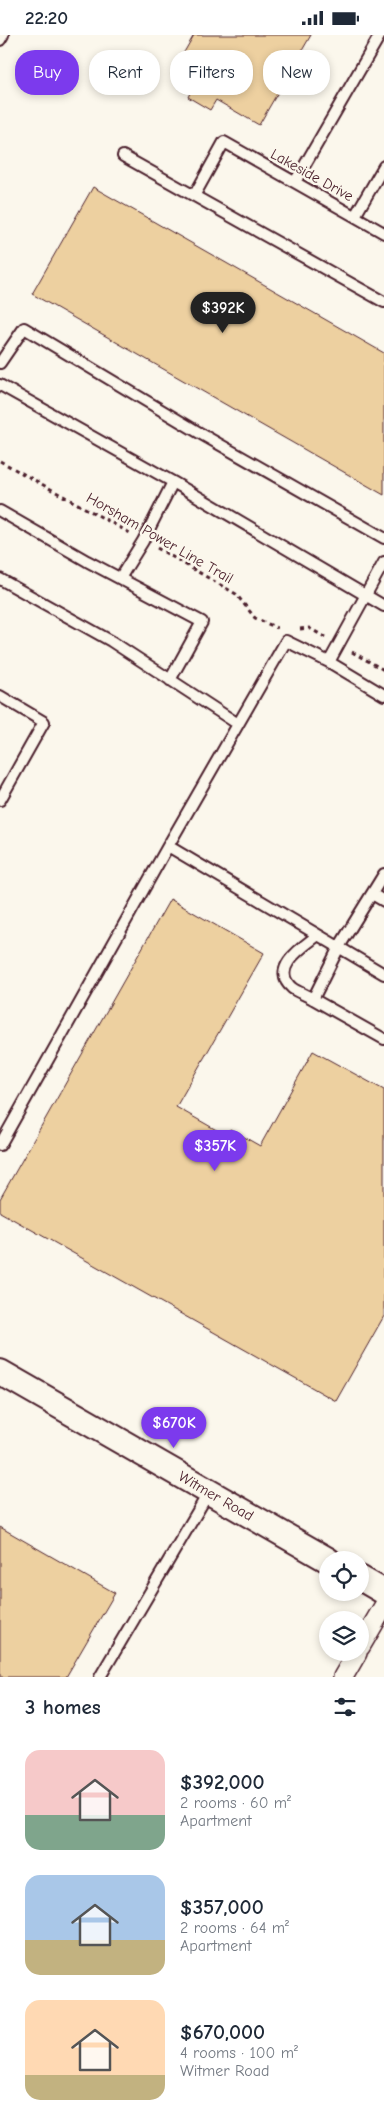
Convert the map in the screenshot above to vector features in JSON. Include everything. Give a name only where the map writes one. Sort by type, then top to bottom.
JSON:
[{"type":"street","name":"Witmer Road","points":[[0,1373],[319,1555]]},
{"type":"street","points":[[369,1584],[384,1592]]},
{"type":"street","points":[[369,1632],[384,1606]]},
{"type":"street","points":[[343,1677],[352,1661]]},
{"type":"lane","points":[[0,40],[3,35]]},
{"type":"lane","points":[[295,182],[380,35]]},
{"type":"lane","name":"Lakeside Drive","points":[[194,196],[224,143],[384,233]]},
{"type":"lane","points":[[123,156],[384,302]]},
{"type":"lane","points":[[355,216],[384,166]]},
{"type":"lane","points":[[0,363],[24,328],[203,435],[384,538]]},
{"type":"lane","points":[[0,385],[173,482],[384,606]]},
{"type":"lane","points":[[120,578],[143,541],[173,482]]},
{"type":"lane","points":[[0,511],[202,622],[170,680]]},
{"type":"lane","points":[[329,663],[384,563]]},
{"type":"lane","points":[[0,579],[111,641],[238,724]]},
{"type":"lane","points":[[0,1145],[286,641],[384,695]]},
{"type":"lane","points":[[0,696],[44,722],[0,800]]},
{"type":"lane","points":[[168,846],[384,974]]},
{"type":"lane","points":[[313,999],[338,947],[384,874]]},
{"type":"lane","points":[[372,894],[384,901]]},
{"type":"lane","points":[[318,935],[287,961],[285,969],[286,980],[292,988],[384,1039]]},
{"type":"lane","points":[[100,1677],[209,1492]]},
{"type":"path","name":"Horsham Power Line Trail","points":[[0,461],[236,594],[255,618],[273,628],[283,628]]},
{"type":"path","points":[[293,629],[310,628],[384,670]]},
{"type":"building","points":[[194,35],[311,35],[302,50],[263,50],[263,95],[276,95],[259,125],[216,100],[210,110],[188,97],[189,95],[253,95],[253,50],[185,50]]},
{"type":"building","points":[[93,187],[384,353],[384,495],[32,294]]},
{"type":"building","points":[[170,899],[264,953],[176,1107],[227,1136],[230,1129],[260,1146],[313,1051],[384,1090],[384,1316],[336,1401],[0,1212],[0,1199]]},
{"type":"building","points":[[0,1527],[115,1593],[66,1677],[0,1677]]}]
